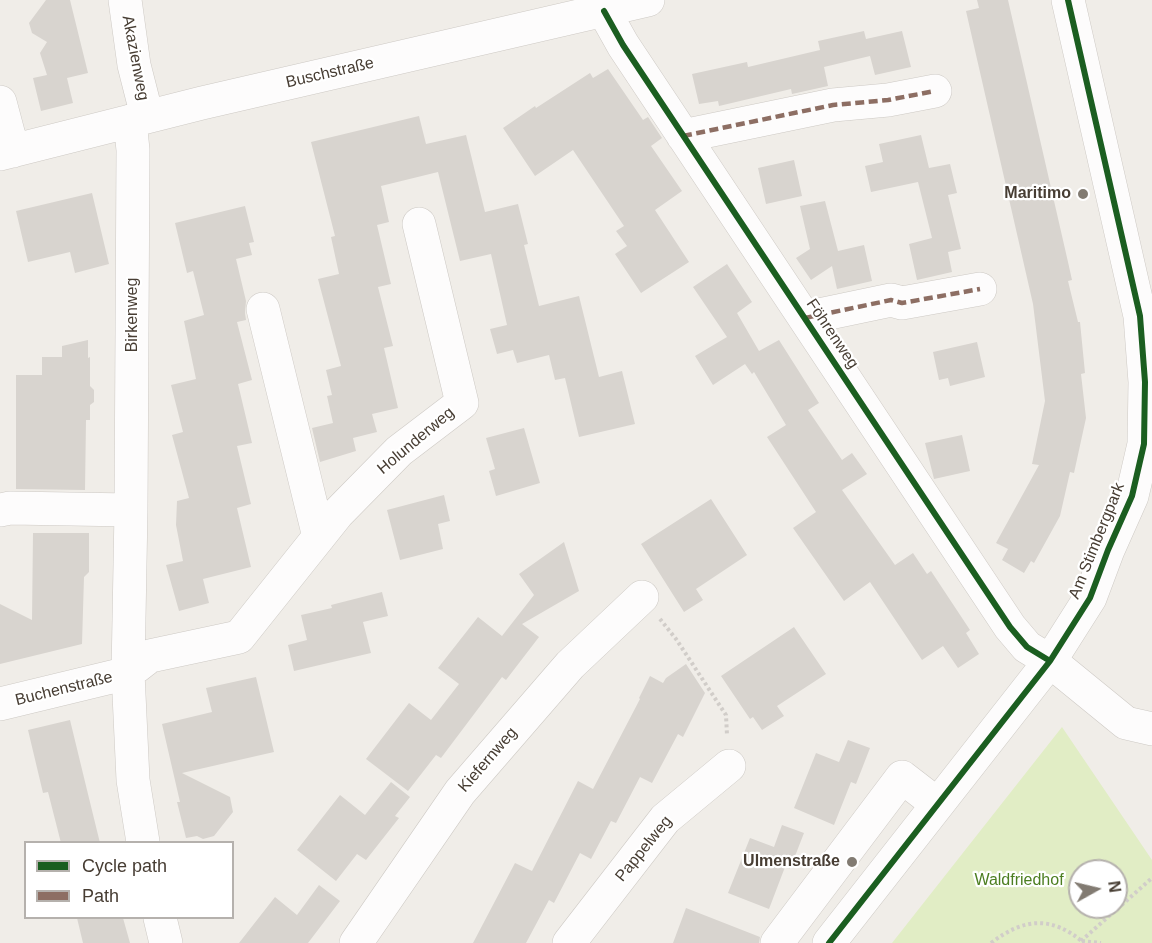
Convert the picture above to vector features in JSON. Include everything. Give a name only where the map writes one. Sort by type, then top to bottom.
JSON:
[{"type":"street","name":"Akazienweg","points":[[125,0],[139,118]]},
{"type":"street","name":"Buschstraße","points":[[0,102],[6,153],[139,118],[648,0]]},
{"type":"street","name":"Am Stimbergpark","points":[[829,943],[1050,661],[1090,598],[1132,496],[1144,444],[1145,382],[1140,316],[1068,0]]},
{"type":"street","name":"Föhrenweg","points":[[604,11],[623,45],[1010,627],[1027,647],[1050,661]]},
{"type":"street","points":[[683,136],[833,105],[888,100],[935,92]]},
{"type":"street","name":"Birkenweg","points":[[139,118],[133,150],[132,510],[128,673],[133,780],[143,841]]},
{"type":"street","name":"Holunderweg","points":[[128,673],[150,656],[239,637],[338,513],[399,451],[462,403],[419,224]]},
{"type":"street","name":"Föhrenweg","points":[[805,318],[891,300],[902,303],[980,289]]},
{"type":"street","points":[[263,309],[319,537]]},
{"type":"street","points":[[0,510],[10,508],[132,510]]},
{"type":"street","name":"Kiefernweg","points":[[356,943],[460,792],[570,665],[642,597]]},
{"type":"street","points":[[1050,661],[1126,723],[1152,729]]},
{"type":"street","name":"Buchenstraße","points":[[0,704],[128,673]]},
{"type":"street","name":"Pappelweg","points":[[569,943],[665,819],[729,766]]},
{"type":"street","points":[[777,943],[902,777],[937,804]]},
{"type":"street","points":[[160,919],[166,943]]},
{"type":"path","points":[[642,597],[676,639],[726,715],[729,766]]},
{"type":"path","points":[[1082,942],[1152,878]]},
{"type":"path","points":[[990,943],[1016,928],[1034,923],[1052,924],[1068,930],[1082,942],[1101,943]]},
{"type":"green space","name":"Waldfriedhof","points":[[1062,727],[1152,860],[1152,943],[892,943]]},
{"type":"building","points":[[46,0],[70,0],[88,73],[67,78],[73,103],[41,111],[33,78],[47,75],[40,53],[47,42],[32,33],[29,23]]},
{"type":"building","points":[[977,0],[1008,0],[1072,280],[1068,281],[1078,322],[1080,322],[1085,373],[1081,374],[1086,418],[1074,473],[1070,472],[1060,516],[1034,563],[1031,561],[1024,573],[1002,560],[1008,549],[996,543],[1039,465],[1032,464],[1045,401],[1033,304],[966,11],[979,8]]},
{"type":"building","points":[[864,31],[866,39],[902,31],[911,67],[875,75],[870,56],[824,67],[828,86],[792,94],[791,89],[719,106],[718,101],[699,104],[692,74],[747,62],[748,67],[820,50],[818,41]]},
{"type":"building","points":[[608,69],[643,120],[648,117],[662,138],[651,146],[682,191],[655,210],[689,262],[641,293],[615,254],[627,246],[616,231],[624,226],[573,150],[535,176],[503,128],[590,73],[593,78]]},
{"type":"building","points":[[419,116],[426,144],[466,135],[485,212],[518,204],[528,244],[524,245],[539,306],[579,296],[599,377],[622,371],[635,424],[579,437],[565,378],[555,380],[549,355],[517,363],[513,350],[497,354],[490,329],[507,325],[491,254],[460,261],[438,172],[381,186],[389,222],[377,225],[391,284],[378,287],[393,346],[384,348],[398,408],[372,414],[377,432],[353,438],[356,451],[320,462],[312,428],[333,423],[327,396],[332,395],[326,370],[341,366],[318,279],[339,274],[331,237],[335,236],[311,142]]},
{"type":"building","points":[[921,135],[929,168],[950,164],[957,193],[948,195],[961,249],[948,252],[952,272],[917,280],[909,244],[932,238],[918,182],[871,192],[865,166],[883,162],[879,144]]},
{"type":"building","points":[[794,160],[802,196],[766,204],[758,168]]},
{"type":"building","points":[[92,193],[109,264],[75,273],[70,252],[28,262],[16,211]]},
{"type":"building","points":[[825,201],[838,251],[864,245],[872,281],[837,289],[832,266],[811,280],[796,258],[810,249],[800,206]]},
{"type":"building","points":[[245,206],[254,242],[249,243],[252,255],[236,259],[246,301],[246,320],[237,322],[252,380],[238,384],[252,443],[237,446],[251,504],[237,508],[251,567],[203,579],[209,603],[179,611],[166,565],[183,561],[176,525],[177,501],[189,498],[172,435],[183,432],[171,385],[196,379],[184,321],[204,315],[193,271],[187,273],[175,223]]},
{"type":"building","points":[[727,264],[752,302],[737,313],[759,351],[779,340],[819,403],[808,410],[842,460],[852,453],[867,474],[842,490],[895,565],[913,553],[927,574],[931,571],[970,630],[966,633],[979,654],[958,668],[943,646],[922,660],[870,582],[844,601],[793,528],[816,512],[767,437],[786,425],[754,372],[752,374],[745,364],[713,385],[695,356],[727,337],[693,287]]},
{"type":"building","points":[[88,340],[90,386],[94,390],[94,402],[90,405],[90,420],[86,420],[85,490],[16,489],[16,375],[42,375],[42,357],[62,357],[62,346]]},
{"type":"building","points":[[977,342],[985,377],[950,386],[948,378],[939,380],[933,352]]},
{"type":"building","points":[[524,428],[540,483],[496,496],[489,471],[495,469],[486,438]]},
{"type":"building","points":[[962,435],[970,471],[934,479],[925,443]]},
{"type":"building","points":[[444,495],[450,521],[438,524],[443,549],[400,560],[387,510]]},
{"type":"building","points":[[711,499],[747,555],[696,589],[703,600],[684,612],[641,544]]},
{"type":"building","points":[[33,533],[89,533],[89,572],[84,577],[82,644],[0,664],[0,604],[32,620]]},
{"type":"building","points":[[564,542],[579,591],[522,624],[539,637],[506,680],[502,677],[441,758],[436,755],[408,791],[366,759],[409,703],[431,720],[459,684],[438,668],[478,617],[502,636],[534,595],[519,574]]},
{"type":"building","points":[[382,592],[388,616],[363,622],[371,653],[294,671],[288,645],[307,640],[301,615]]},
{"type":"building","points":[[794,627],[826,674],[777,706],[784,716],[762,730],[753,717],[750,719],[721,676]]},
{"type":"building","points":[[686,664],[705,693],[683,737],[678,734],[652,783],[640,777],[616,823],[611,821],[591,859],[580,853],[554,903],[549,900],[526,943],[473,943],[515,863],[532,871],[578,781],[593,789],[650,676],[663,683],[666,678]]},
{"type":"building","points":[[256,677],[274,752],[182,773],[230,797],[233,812],[214,836],[203,839],[197,836],[186,838],[162,724],[212,712],[206,688]]},
{"type":"building","points":[[70,720],[100,841],[60,841],[48,792],[43,793],[28,730]]},
{"type":"building","points":[[848,740],[870,748],[856,784],[851,782],[834,825],[794,808],[816,753],[839,762]]},
{"type":"building","points":[[391,782],[410,797],[395,816],[399,818],[366,860],[357,854],[336,881],[297,850],[340,795],[365,815]]},
{"type":"building","points":[[782,825],[804,833],[790,869],[785,867],[769,909],[728,893],[750,838],[774,847]]},
{"type":"building","points":[[319,885],[340,901],[308,943],[239,943],[275,897],[297,915]]},
{"type":"building","points":[[686,908],[760,937],[759,943],[673,943]]},
{"type":"building","points":[[77,919],[123,919],[130,943],[83,943]]},
{"type":"marked path","points":[[683,136],[833,105],[888,100],[935,91]]},
{"type":"marked path","points":[[805,318],[891,300],[902,303],[980,289]]},
{"type":"cycle path","points":[[829,943],[1050,661],[1090,598],[1132,496],[1144,444],[1145,382],[1140,316],[1068,0]]},
{"type":"cycle path","points":[[604,11],[623,45],[1010,627],[1027,647],[1050,661]]},
{"type":"place","name":"Maritimo","points":[[1083,194]]},
{"type":"place","name":"Ulmenstraße","points":[[852,862]]}]
